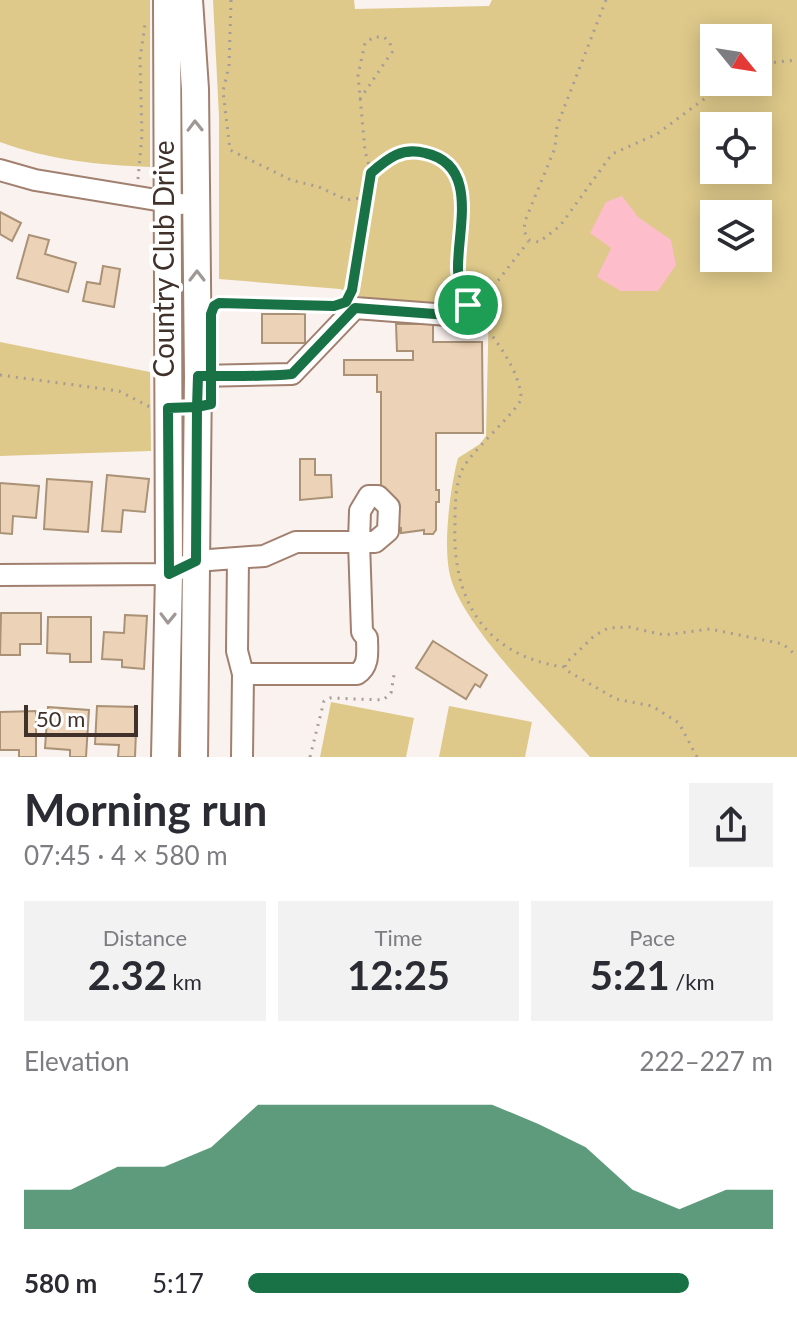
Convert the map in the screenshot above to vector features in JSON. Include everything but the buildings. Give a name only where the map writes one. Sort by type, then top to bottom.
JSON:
[{"type":"main road","name":"Country Club Drive","points":[[165,757],[169,574],[167,0]]},
{"type":"main road","name":"Country Club Drive","points":[[189,0],[197,204],[194,757]]},
{"type":"street","points":[[0,170],[35,180],[168,204],[197,204]]},
{"type":"street","points":[[198,376],[292,374],[355,308],[448,315],[468,305]]},
{"type":"street","points":[[0,575],[169,574],[196,561],[264,556],[296,542],[359,542],[362,632],[367,638],[367,664],[363,671],[357,674],[243,674]]},
{"type":"street","points":[[238,558],[237,651],[243,674],[242,757]]},
{"type":"path","points":[[231,0],[229,66],[223,91],[230,150],[291,180],[319,187],[347,200],[367,197]]},
{"type":"path","points":[[606,0],[557,126],[555,148],[525,221],[524,231],[529,240],[539,242],[549,237],[612,154],[657,134],[708,96]]},
{"type":"path","points":[[346,302],[352,290],[371,173],[365,151],[360,99],[358,75],[365,43],[374,37],[384,37],[390,43],[392,52],[360,99]]},
{"type":"path","points":[[772,63],[797,60]]},
{"type":"path","points":[[371,173],[398,153],[411,151],[428,153],[451,166],[462,188],[459,279],[468,305],[505,352],[521,390],[521,400],[463,469],[454,527],[455,567],[459,585],[491,638],[540,662],[564,667],[616,699],[652,706],[679,723],[697,757]]},
{"type":"path","points":[[468,305],[493,287],[529,240]]},
{"type":"path","points":[[214,306],[219,303],[334,306]]},
{"type":"path","points":[[0,375],[119,391],[145,407],[168,408]]},
{"type":"path","points":[[564,667],[594,636],[608,628],[629,627],[664,635],[710,629],[783,644],[797,656]]},
{"type":"path","points":[[310,757],[324,701],[330,698],[388,698],[394,675]]},
{"type":"shaded area","points":[[0,0],[150,0],[150,167],[74,160],[0,142]]},
{"type":"shaded area","points":[[213,0],[354,0],[355,9],[489,6],[492,0],[797,0],[797,757],[590,757],[474,623],[451,579],[447,551],[448,518],[458,458],[480,444],[486,436],[489,303],[494,292],[488,285],[465,278],[440,306],[376,302],[340,289],[219,279],[219,116]]},
{"type":"shaded area","points":[[622,196],[638,217],[671,240],[676,265],[658,291],[621,291],[597,277],[611,248],[590,233],[606,202]]},
{"type":"shaded area","points":[[0,342],[150,372],[151,451],[0,456]]},
{"type":"shaded area","points":[[331,702],[414,718],[406,757],[320,757]]},
{"type":"shaded area","points":[[449,706],[532,722],[525,757],[439,757]]},
{"type":"route","points":[[468,305],[448,315],[355,308],[292,374],[276,376],[211,376],[198,376],[197,407],[168,408],[169,574],[196,561],[197,407],[209,407],[211,404],[211,376],[211,314],[214,306],[219,303],[285,303],[334,306],[346,302],[352,290],[371,173],[398,153],[411,151],[439,158],[451,166],[458,177],[462,188],[459,279],[468,305]]}]
